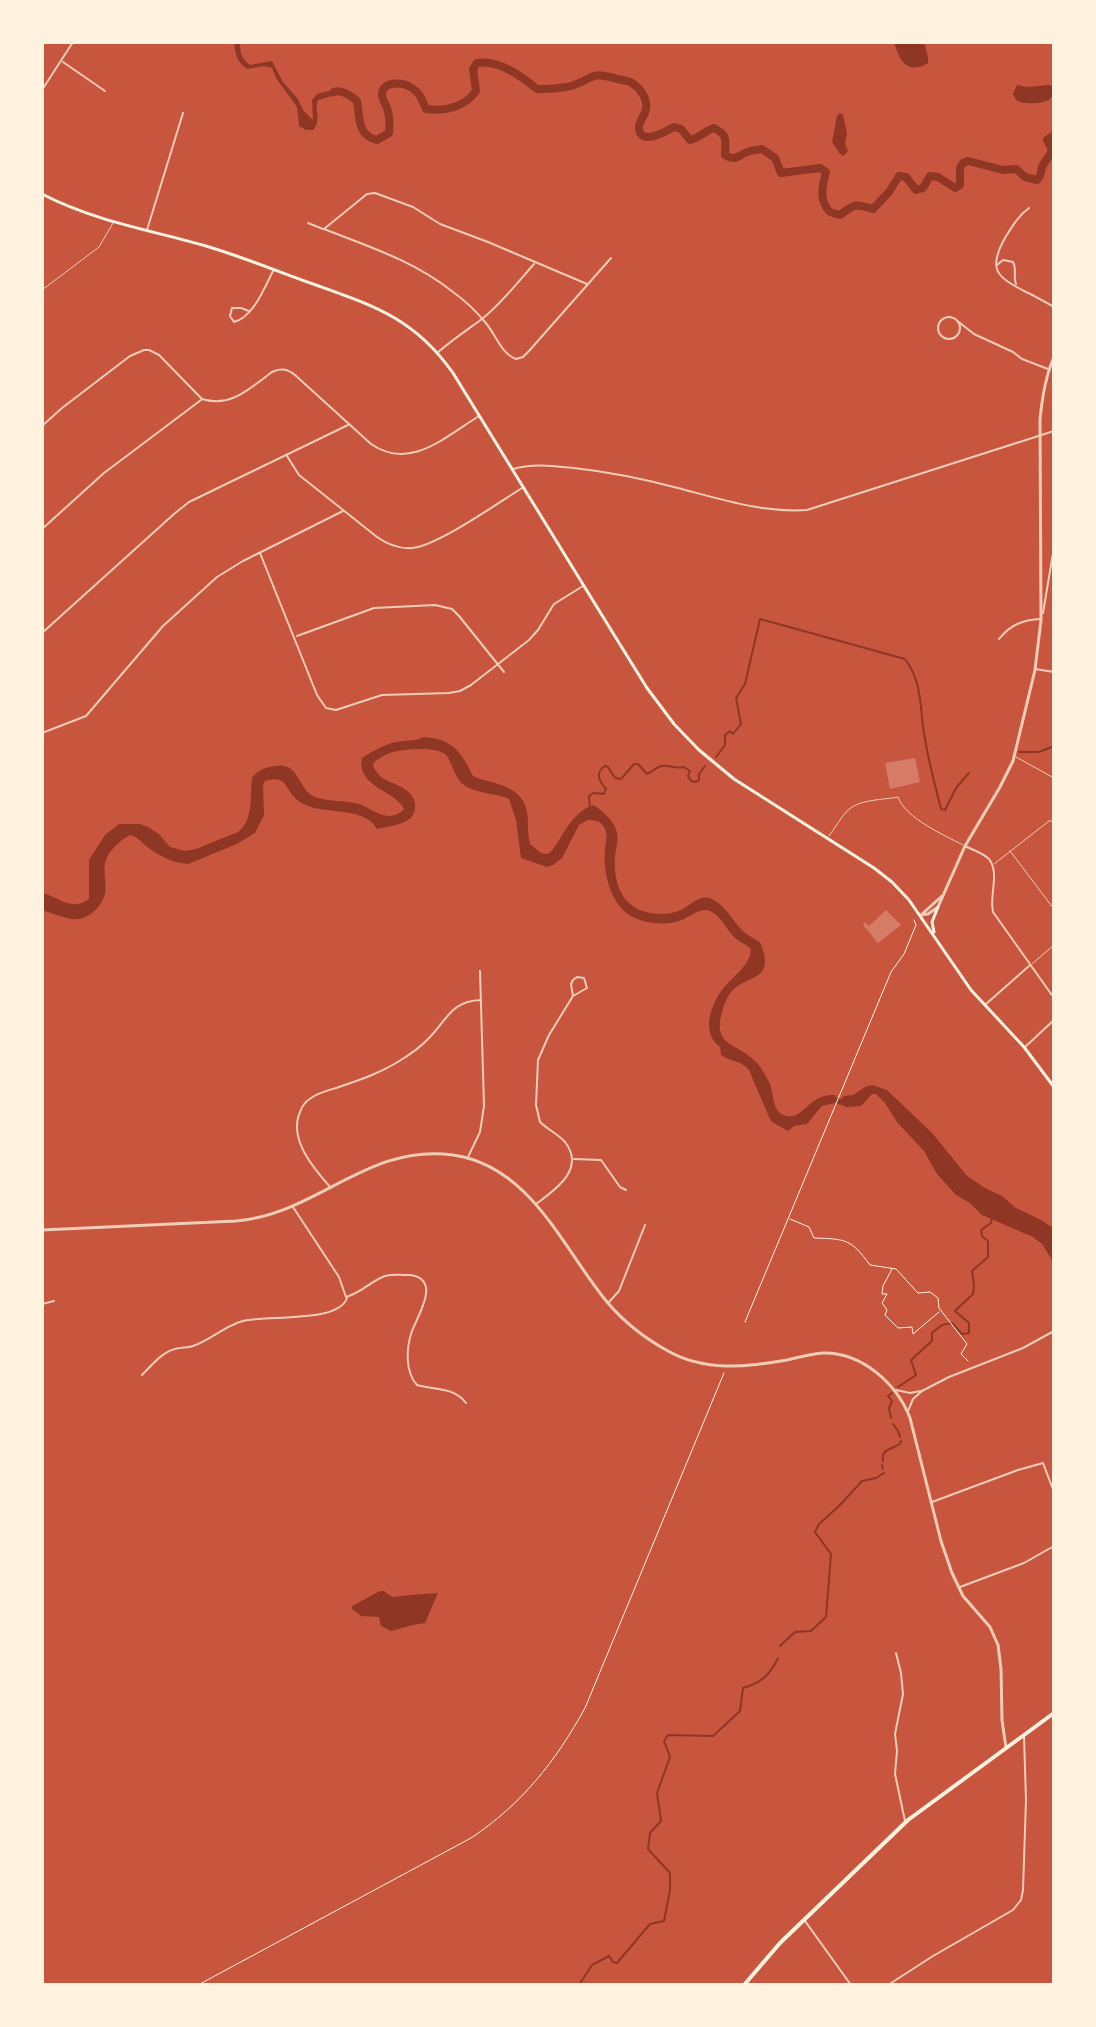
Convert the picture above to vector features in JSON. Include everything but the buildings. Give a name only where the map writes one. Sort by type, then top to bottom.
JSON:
[{"type":"main road","points":[[42,194],[113,223],[209,247],[274,269],[386,312],[412,329],[453,373],[647,688],[667,715],[690,741],[734,779],[892,882],[921,915],[984,1006],[1024,1047],[1054,1087]]},
{"type":"main road","points":[[935,935],[932,922],[938,907]]},
{"type":"main road","points":[[744,1985],[804,1920],[906,1823],[1054,1713]]},
{"type":"street","points":[[42,90],[73,42]]},
{"type":"street","points":[[61,61],[105,91]]},
{"type":"street","points":[[147,231],[183,113]]},
{"type":"street","points":[[324,229],[367,194],[375,193],[413,207],[440,224],[587,284]]},
{"type":"street","points":[[1029,208],[1016,220],[1004,240],[997,255],[997,266],[1000,277],[1054,307]]},
{"type":"street","points":[[308,223],[385,252],[422,270],[456,294],[482,319],[507,354],[516,359],[529,351],[611,258]]},
{"type":"street","points":[[997,266],[1003,260],[1013,262],[1018,287]]},
{"type":"street","points":[[437,353],[498,305],[535,263]]},
{"type":"street","points":[[249,311],[232,308],[232,321],[237,322],[249,311],[274,269]]},
{"type":"street","points":[[955,319],[959,326],[956,336],[949,339],[941,335],[938,328],[941,320],[946,317],[955,319],[974,334],[1049,369]]},
{"type":"street","points":[[42,426],[130,356],[144,350],[159,355],[202,399],[217,402],[244,394],[276,370],[288,370],[371,444],[393,454],[409,455],[428,448],[479,416]]},
{"type":"street","points":[[1041,620],[1039,435],[1041,403],[1054,357]]},
{"type":"street","points":[[42,529],[104,473],[202,399]]},
{"type":"street","points":[[42,633],[182,507],[349,424]]},
{"type":"street","points":[[512,469],[533,466],[599,471],[737,503],[807,510],[1054,431]]},
{"type":"street","points":[[287,454],[299,475],[381,540],[396,546],[414,548],[434,541],[523,487]]},
{"type":"street","points":[[42,733],[86,716],[163,626],[217,577],[343,511]]},
{"type":"street","points":[[921,915],[938,907],[965,846],[1000,787],[1014,756],[1035,669],[1054,547]]},
{"type":"street","points":[[260,553],[320,701],[331,710],[341,710],[382,695],[460,691],[535,634],[554,604],[584,586]]},
{"type":"street","points":[[294,637],[369,609],[435,605],[452,609],[504,672]]},
{"type":"street","points":[[999,639],[1006,629],[1025,619],[1041,620]]},
{"type":"street","points":[[1035,669],[1054,672]]},
{"type":"street","points":[[965,846],[984,856],[992,865],[992,909],[1054,998]]},
{"type":"street","points":[[921,915],[942,896]]},
{"type":"street","points":[[984,1006],[1030,965]]},
{"type":"street","points":[[468,1158],[480,1132],[485,1093],[480,971]]},
{"type":"street","points":[[536,1205],[566,1180],[570,1172],[570,1152],[563,1140],[540,1122],[536,1105],[540,1054],[573,996],[587,988],[584,978],[573,980],[573,996]]},
{"type":"street","points":[[331,1188],[309,1160],[300,1140],[297,1121],[306,1102],[316,1095],[400,1061],[425,1042],[460,1004],[481,1000]]},
{"type":"street","points":[[1024,1047],[1054,1020]]},
{"type":"street","points":[[42,1230],[261,1219],[293,1207],[371,1167],[400,1157],[428,1154],[468,1158],[498,1171],[521,1188],[608,1303],[646,1337],[670,1353],[700,1363],[725,1366],[748,1366],[838,1354],[863,1363],[895,1390],[908,1413],[945,1553],[958,1588],[996,1637],[1006,1748]]},
{"type":"street","points":[[572,1159],[601,1160],[620,1187],[626,1190]]},
{"type":"street","points":[[142,1375],[166,1353],[176,1348],[192,1347],[232,1325],[266,1317],[314,1315],[344,1305],[346,1297],[339,1277],[293,1207]]},
{"type":"street","points":[[608,1303],[619,1291],[645,1225]]},
{"type":"street","points":[[346,1297],[361,1292],[384,1276],[420,1278],[426,1284],[427,1296],[410,1340],[409,1373],[417,1385],[450,1391],[466,1403]]},
{"type":"street","points":[[42,1304],[54,1301]]},
{"type":"street","points":[[908,1413],[913,1399],[922,1391],[1023,1348],[1054,1331]]},
{"type":"street","points":[[895,1390],[910,1393],[922,1391]]},
{"type":"street","points":[[932,1502],[1043,1463],[1054,1492]]},
{"type":"street","points":[[958,1588],[1024,1563],[1054,1546]]},
{"type":"street","points":[[896,1653],[903,1694],[895,1734],[895,1774],[906,1823]]},
{"type":"street","points":[[888,1985],[1020,1903],[1026,1809],[1024,1735]]},
{"type":"street","points":[[804,1920],[851,1985]]},
{"type":"lane","points":[[42,290],[99,247],[113,223]]},
{"type":"lane","points":[[1014,756],[1054,778]]},
{"type":"lane","points":[[828,839],[853,807],[898,797],[903,807],[918,819],[965,846]]},
{"type":"lane","points":[[992,865],[1048,822],[1054,821]]},
{"type":"lane","points":[[1010,851],[1054,909]]},
{"type":"lane","points":[[1030,965],[1054,945]]},
{"type":"path","points":[[745,1322],[891,972],[908,946],[916,925],[914,920]]},
{"type":"path","points":[[789,1219],[809,1227],[814,1238],[842,1239],[858,1248],[870,1265],[896,1269],[918,1293],[930,1292],[938,1298],[939,1308],[967,1344],[961,1354],[968,1361]]},
{"type":"path","points":[[892,1268],[883,1286],[882,1294],[887,1294],[882,1303],[887,1310],[885,1315],[898,1328],[912,1327],[913,1334],[941,1311]]},
{"type":"path","points":[[198,1985],[471,1838],[506,1812],[534,1784],[558,1753],[585,1708],[725,1371]]},
{"type":"shaded area","points":[[234,42],[240,42],[242,55],[250,65],[272,61],[283,82],[313,120],[312,100],[317,94],[340,88],[339,94],[318,100],[317,123],[313,130],[299,126],[297,107],[272,68],[247,69],[237,57]]},
{"type":"shaded area","points":[[894,42],[924,42],[928,63],[921,67],[909,67],[901,60]]},
{"type":"shaded area","points":[[1017,85],[1049,85],[1053,94],[1043,102],[1019,102],[1013,94]]},
{"type":"shaded area","points":[[840,113],[847,133],[845,144],[848,151],[843,156],[832,142]]},
{"type":"shaded area","points":[[434,738],[455,748],[473,776],[515,792],[525,804],[530,844],[541,853],[551,852],[569,824],[586,808],[594,805],[611,821],[616,831],[617,882],[625,899],[634,907],[661,914],[681,910],[701,898],[709,898],[720,904],[744,932],[760,942],[765,965],[758,976],[737,986],[730,994],[723,1007],[720,1031],[728,1043],[751,1057],[759,1066],[770,1085],[778,1111],[793,1116],[819,1098],[836,1095],[841,1099],[872,1085],[887,1090],[933,1134],[967,1176],[1054,1229],[1054,1263],[1042,1244],[1033,1237],[982,1215],[956,1195],[876,1094],[872,1094],[861,1106],[847,1107],[835,1103],[822,1106],[807,1124],[794,1126],[788,1131],[772,1122],[749,1070],[743,1064],[721,1055],[709,1027],[711,1011],[718,996],[744,966],[751,949],[735,938],[718,916],[707,910],[667,923],[642,921],[623,910],[614,898],[606,875],[606,833],[598,821],[588,820],[579,825],[562,858],[553,865],[547,867],[521,858],[516,820],[509,799],[467,787],[442,752],[403,750],[374,762],[373,766],[380,776],[406,790],[413,798],[413,815],[399,824],[377,829],[363,817],[309,806],[300,802],[282,781],[273,779],[265,781],[263,785],[264,815],[255,833],[237,844],[188,864],[161,856],[130,835],[115,846],[107,859],[105,894],[93,912],[83,918],[72,919],[42,910],[42,893],[71,904],[89,899],[89,860],[105,835],[119,824],[148,827],[170,847],[185,851],[238,832],[249,814],[252,778],[259,771],[274,766],[289,768],[315,797],[359,804],[384,815],[397,814],[404,809],[365,776],[362,758],[388,744]]},
{"type":"shaded area","points":[[380,1591],[392,1597],[438,1593],[425,1623],[391,1631],[381,1626],[379,1617],[361,1616],[352,1609],[352,1606]]},
{"type":"waterway","points":[[334,92],[343,92],[357,101],[363,130],[377,140],[389,133],[389,114],[382,96],[389,85],[403,84],[412,88],[426,109],[440,110],[466,101],[476,91],[473,69],[477,63],[501,66],[537,89],[570,86],[596,75],[606,76],[632,83],[643,94],[646,105],[639,126],[643,136],[653,136],[674,127],[681,129],[690,140],[714,128],[724,136],[725,155],[728,157],[735,158],[762,149],[775,158],[781,173],[820,168],[826,172],[824,203],[830,212],[840,215],[855,206],[873,209],[899,176],[906,177],[916,190],[923,188],[930,176],[938,177],[955,188],[960,185],[960,168],[968,161],[1003,170],[1016,169],[1025,177],[1037,180],[1052,149],[1047,140],[1054,135]]},
{"type":"waterway","points":[[716,757],[725,745],[725,735],[730,731],[733,734],[741,724],[736,698],[745,684],[760,619],[905,659],[917,683],[941,809],[945,810],[956,788],[969,773]]},
{"type":"waterway","points":[[1019,752],[1039,752],[1054,746]]},
{"type":"waterway","points":[[590,808],[589,796],[593,793],[604,794],[606,789],[599,775],[605,766],[615,778],[621,779],[634,764],[638,764],[647,774],[662,766],[684,767],[690,771],[688,776],[691,781],[695,782],[705,766]]},
{"type":"waterway","points":[[898,1387],[916,1375],[911,1360],[932,1341],[932,1333],[942,1325],[952,1323],[962,1334],[969,1333],[969,1323],[955,1311],[973,1294],[972,1271],[988,1257],[988,1241],[981,1230],[991,1223],[992,1218]]},
{"type":"waterway","points":[[891,1418],[889,1408],[892,1401],[888,1396],[892,1393]]},
{"type":"waterway","points":[[893,1424],[900,1437]]},
{"type":"waterway","points":[[883,1461],[885,1452],[901,1441]]},
{"type":"waterway","points":[[882,1465],[883,1469]]},
{"type":"waterway","points":[[780,1646],[795,1632],[811,1631],[826,1617],[831,1554],[815,1532],[819,1524],[862,1481],[884,1473]]},
{"type":"waterway","points":[[579,1985],[592,1965],[609,1956],[617,1963],[650,1924],[664,1921],[670,1873],[648,1849],[650,1833],[661,1821],[657,1793],[670,1757],[664,1741],[668,1735],[713,1736],[740,1711],[743,1688],[764,1678],[778,1658]]}]
